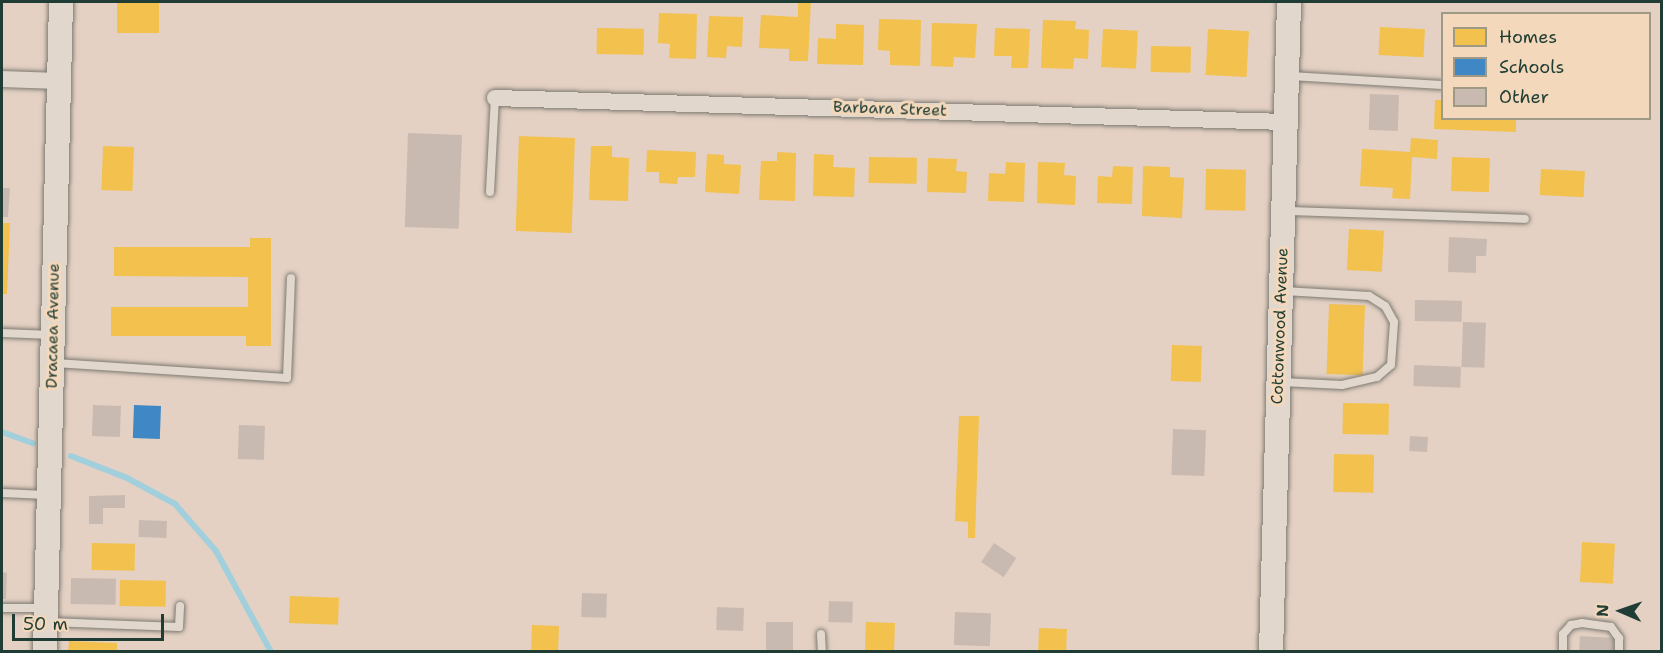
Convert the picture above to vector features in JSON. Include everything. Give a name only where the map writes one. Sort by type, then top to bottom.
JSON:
[{"type":"street","name":"Dracaea Avenue","points":[[45,651],[61,2]]},
{"type":"street","name":"Cottonwood Avenue","points":[[1270,651],[1289,2]]},
{"type":"street","points":[[2,79],[58,81]]},
{"type":"street","name":"Barbara Street","points":[[495,98],[1285,122]]},
{"type":"lane","points":[[1286,76],[1441,85]]},
{"type":"lane","points":[[490,192],[495,98]]},
{"type":"lane","points":[[1283,211],[1525,219]]},
{"type":"lane","points":[[52,363],[287,378],[291,278]]},
{"type":"lane","points":[[1278,382],[1342,385],[1377,377],[1391,365],[1394,322],[1385,306],[1369,296],[1281,291]]},
{"type":"lane","points":[[2,333],[52,335]]},
{"type":"lane","points":[[2,493],[49,495]]},
{"type":"lane","points":[[2,608],[46,615],[179,627],[180,606]]},
{"type":"lane","points":[[1563,651],[1563,634],[1571,625],[1582,623],[1611,627],[1619,638],[1619,651]]},
{"type":"lane","points":[[821,634],[822,651]]},
{"type":"building: Homes","points":[[117,2],[159,2],[159,33],[117,33]]},
{"type":"building: Homes","points":[[798,2],[811,2],[808,61],[789,61],[789,49],[759,48],[761,15],[798,17]]},
{"type":"building: Homes","points":[[659,13],[697,14],[696,59],[669,58],[670,44],[658,43]]},
{"type":"building: Homes","points":[[709,16],[743,17],[742,47],[727,46],[726,58],[707,57]]},
{"type":"building: Homes","points":[[879,19],[921,20],[920,66],[890,65],[890,51],[878,50]]},
{"type":"building: Homes","points":[[1043,20],[1076,21],[1075,29],[1089,30],[1088,59],[1074,58],[1073,69],[1041,68]]},
{"type":"building: Homes","points":[[932,23],[977,24],[975,58],[954,57],[953,67],[931,66]]},
{"type":"building: Homes","points":[[836,24],[864,25],[863,65],[817,64],[818,38],[836,39]]},
{"type":"building: Homes","points":[[1380,27],[1425,29],[1423,57],[1379,55]]},
{"type":"building: Homes","points":[[597,28],[644,29],[644,55],[597,54]]},
{"type":"building: Homes","points":[[995,28],[1030,29],[1028,68],[1011,68],[1012,56],[994,56]]},
{"type":"building: Homes","points":[[1103,29],[1138,31],[1136,69],[1101,67]]},
{"type":"building: Homes","points":[[1208,29],[1249,31],[1247,77],[1206,75]]},
{"type":"building: Homes","points":[[1151,46],[1191,47],[1191,73],[1151,72]]},
{"type":"building: Homes","points":[[1435,100],[1441,100],[1441,120],[1516,120],[1516,132],[1434,129]]},
{"type":"building: Homes","points":[[519,136],[575,138],[572,233],[516,231]]},
{"type":"building: Homes","points":[[1411,138],[1438,140],[1437,159],[1412,157],[1410,199],[1392,198],[1393,188],[1360,186],[1362,149],[1410,152]]},
{"type":"building: Homes","points":[[103,146],[134,147],[132,191],[101,190]]},
{"type":"building: Homes","points":[[591,146],[612,146],[612,157],[629,158],[628,201],[589,200]]},
{"type":"building: Homes","points":[[647,150],[696,152],[695,177],[678,177],[677,184],[659,183],[659,172],[646,172]]},
{"type":"building: Homes","points":[[777,152],[796,153],[795,201],[759,200],[761,161],[777,161]]},
{"type":"building: Homes","points":[[707,154],[724,155],[724,164],[741,165],[739,194],[705,192]]},
{"type":"building: Homes","points":[[814,154],[834,155],[833,167],[855,168],[854,197],[813,196]]},
{"type":"building: Homes","points":[[869,157],[917,158],[917,184],[869,183]]},
{"type":"building: Homes","points":[[1452,157],[1490,158],[1489,192],[1451,191]]},
{"type":"building: Homes","points":[[928,158],[957,159],[956,171],[967,172],[966,193],[927,192]]},
{"type":"building: Homes","points":[[1006,162],[1025,163],[1024,202],[988,201],[989,173],[1005,174]]},
{"type":"building: Homes","points":[[1038,162],[1065,163],[1064,175],[1076,176],[1075,205],[1037,203]]},
{"type":"building: Homes","points":[[1113,166],[1133,167],[1132,204],[1097,203],[1098,176],[1112,177]]},
{"type":"building: Homes","points":[[1143,166],[1170,167],[1170,177],[1184,178],[1182,218],[1142,216]]},
{"type":"building: Homes","points":[[1206,169],[1246,170],[1245,211],[1205,210]]},
{"type":"building: Homes","points":[[1541,169],[1585,171],[1584,197],[1540,195]]},
{"type":"building: Homes","points":[[2,223],[10,223],[7,294],[2,294]]},
{"type":"building: Homes","points":[[1349,229],[1384,231],[1382,272],[1347,270]]},
{"type":"building: Homes","points":[[250,238],[271,238],[271,346],[246,346],[246,336],[111,336],[111,307],[248,307],[248,277],[114,276],[114,247],[250,247]]},
{"type":"building: Homes","points":[[1329,304],[1365,305],[1363,375],[1327,374]]},
{"type":"building: Homes","points":[[1172,345],[1202,346],[1201,382],[1171,381]]},
{"type":"building: Homes","points":[[1343,403],[1389,404],[1388,435],[1342,434]]},
{"type":"building: Homes","points":[[959,416],[979,416],[975,538],[968,538],[968,522],[955,521]]},
{"type":"building: Homes","points":[[1334,454],[1374,455],[1373,493],[1333,492]]},
{"type":"building: Homes","points":[[1582,542],[1615,544],[1613,584],[1580,582]]},
{"type":"building: Homes","points":[[92,543],[135,544],[135,571],[92,570]]},
{"type":"building: Homes","points":[[120,580],[166,581],[166,607],[120,606]]},
{"type":"building: Homes","points":[[290,596],[339,598],[338,625],[289,623]]},
{"type":"building: Homes","points":[[866,622],[895,623],[894,652],[865,652]]},
{"type":"building: Homes","points":[[532,625],[559,626],[558,652],[531,652]]},
{"type":"building: Homes","points":[[1039,628],[1067,629],[1066,652],[1038,652]]},
{"type":"building: Homes","points":[[69,641],[117,643],[117,652],[68,652]]},
{"type":"building: Schools","points":[[134,405],[161,406],[160,439],[133,438]]},
{"type":"building: Other","points":[[1370,94],[1399,95],[1398,131],[1369,130]]},
{"type":"building: Other","points":[[408,133],[462,135],[459,229],[405,227]]},
{"type":"building: Other","points":[[2,188],[10,188],[8,217],[2,217]]},
{"type":"building: Other","points":[[1449,237],[1487,239],[1486,256],[1476,256],[1476,273],[1448,272]]},
{"type":"building: Other","points":[[1415,300],[1462,301],[1462,322],[1415,321]]},
{"type":"building: Other","points":[[1463,322],[1486,323],[1484,368],[1461,367]]},
{"type":"building: Other","points":[[1414,365],[1461,367],[1460,388],[1413,386]]},
{"type":"building: Other","points":[[93,405],[121,406],[120,437],[92,436]]},
{"type":"building: Other","points":[[239,425],[265,426],[264,460],[238,459]]},
{"type":"building: Other","points":[[1173,429],[1206,430],[1204,476],[1171,475]]},
{"type":"building: Other","points":[[1410,436],[1428,437],[1427,452],[1409,451]]},
{"type":"building: Other","points":[[125,495],[125,508],[103,508],[103,524],[89,524],[89,496]]},
{"type":"building: Other","points":[[139,520],[167,521],[166,538],[138,537]]},
{"type":"building: Other","points":[[994,543],[1016,558],[1004,577],[981,562]]},
{"type":"building: Other","points":[[2,572],[7,573],[6,599],[2,599]]},
{"type":"building: Other","points":[[71,578],[116,579],[116,605],[71,604]]},
{"type":"building: Other","points":[[582,593],[607,594],[606,618],[581,617]]},
{"type":"building: Other","points":[[829,601],[853,602],[852,623],[828,622]]},
{"type":"building: Other","points":[[717,607],[744,608],[743,631],[716,630]]},
{"type":"building: Other","points":[[955,612],[991,613],[990,646],[954,645]]},
{"type":"building: Other","points":[[766,622],[793,622],[793,652],[766,652]]},
{"type":"building: Other","points":[[1580,636],[1614,638],[1614,652],[1579,652]]},
{"type":"waterway","points":[[2,432],[33,443]]},
{"type":"waterway","points":[[71,456],[127,478],[175,504],[216,551],[271,652]]}]
